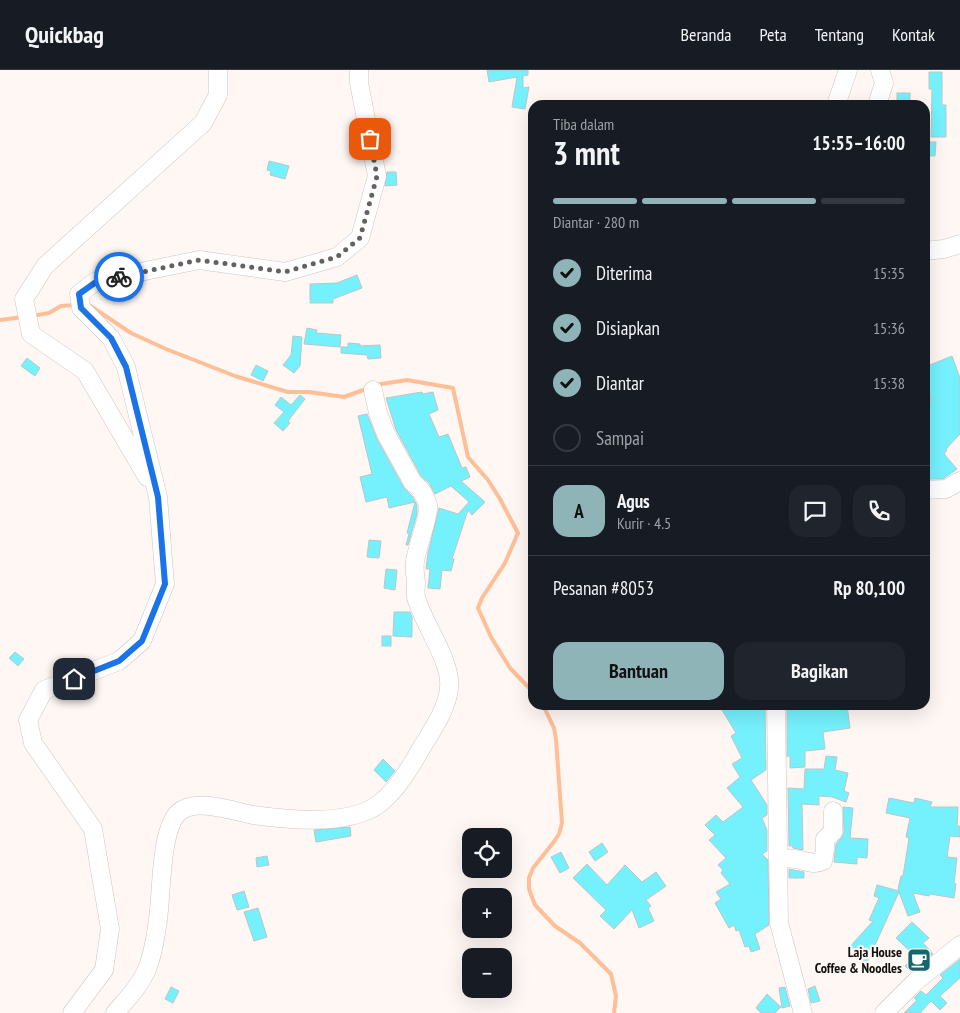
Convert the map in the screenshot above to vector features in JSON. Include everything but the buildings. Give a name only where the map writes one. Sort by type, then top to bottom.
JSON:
[{"type":"street","points":[[158,497],[85,371],[31,334],[24,299],[45,266],[204,123],[218,95],[218,70]]},
{"type":"street","points":[[72,1013],[104,970],[110,929],[93,829],[33,742],[28,720],[44,690],[119,661],[142,641],[165,584],[158,497],[126,367],[111,338],[81,308],[79,294],[96,282],[199,260],[285,272],[337,257],[360,238],[377,176],[359,83],[359,70]]},
{"type":"street","points":[[838,100],[848,70]]},
{"type":"street","points":[[879,100],[884,84],[880,70]]},
{"type":"street","points":[[930,250],[944,249],[960,244]]},
{"type":"street","points":[[115,1013],[136,988],[146,970],[158,920],[166,842],[170,825],[180,811],[191,806],[214,806],[254,815],[305,820],[347,817],[365,812],[379,804],[392,793],[416,758],[446,703],[450,684],[445,665],[416,596],[415,562],[428,506],[420,486],[413,483],[386,434],[378,413],[373,390]]},
{"type":"street","points":[[930,490],[946,489],[960,481]]},
{"type":"street","points":[[776,710],[779,923],[803,1013]]},
{"type":"street","points":[[778,859],[795,859],[806,863],[823,862],[825,853],[824,839],[833,832],[833,811]]},
{"type":"street","points":[[884,1013],[914,983],[960,945]]},
{"type":"waterway","points":[[32,316],[49,313],[61,306],[75,305]]},
{"type":"waterway","points":[[89,305],[131,333],[166,349],[235,376],[288,392],[309,392],[344,397],[369,388]]},
{"type":"waterway","points":[[0,320],[23,317]]},
{"type":"waterway","points":[[375,385],[407,380],[453,388],[468,457],[488,480],[518,533],[505,563],[482,598],[478,608],[491,637],[510,668],[528,687]]},
{"type":"waterway","points":[[545,710],[554,728],[556,739],[562,823],[559,834],[533,868],[529,878],[529,889],[535,905],[555,926],[580,943],[611,974],[616,996],[614,1013]]},
{"type":"way so far","points":[[119,277],[199,260],[285,272],[337,257],[360,238],[377,176],[370,139]]},
{"type":"place","name":"Laja House Coffee & Noodles","points":[[919,960]]},
{"type":"route","points":[[74,679],[119,661],[142,641],[165,584],[158,497],[126,367],[111,338],[81,308],[79,294],[96,282],[119,277]]}]
